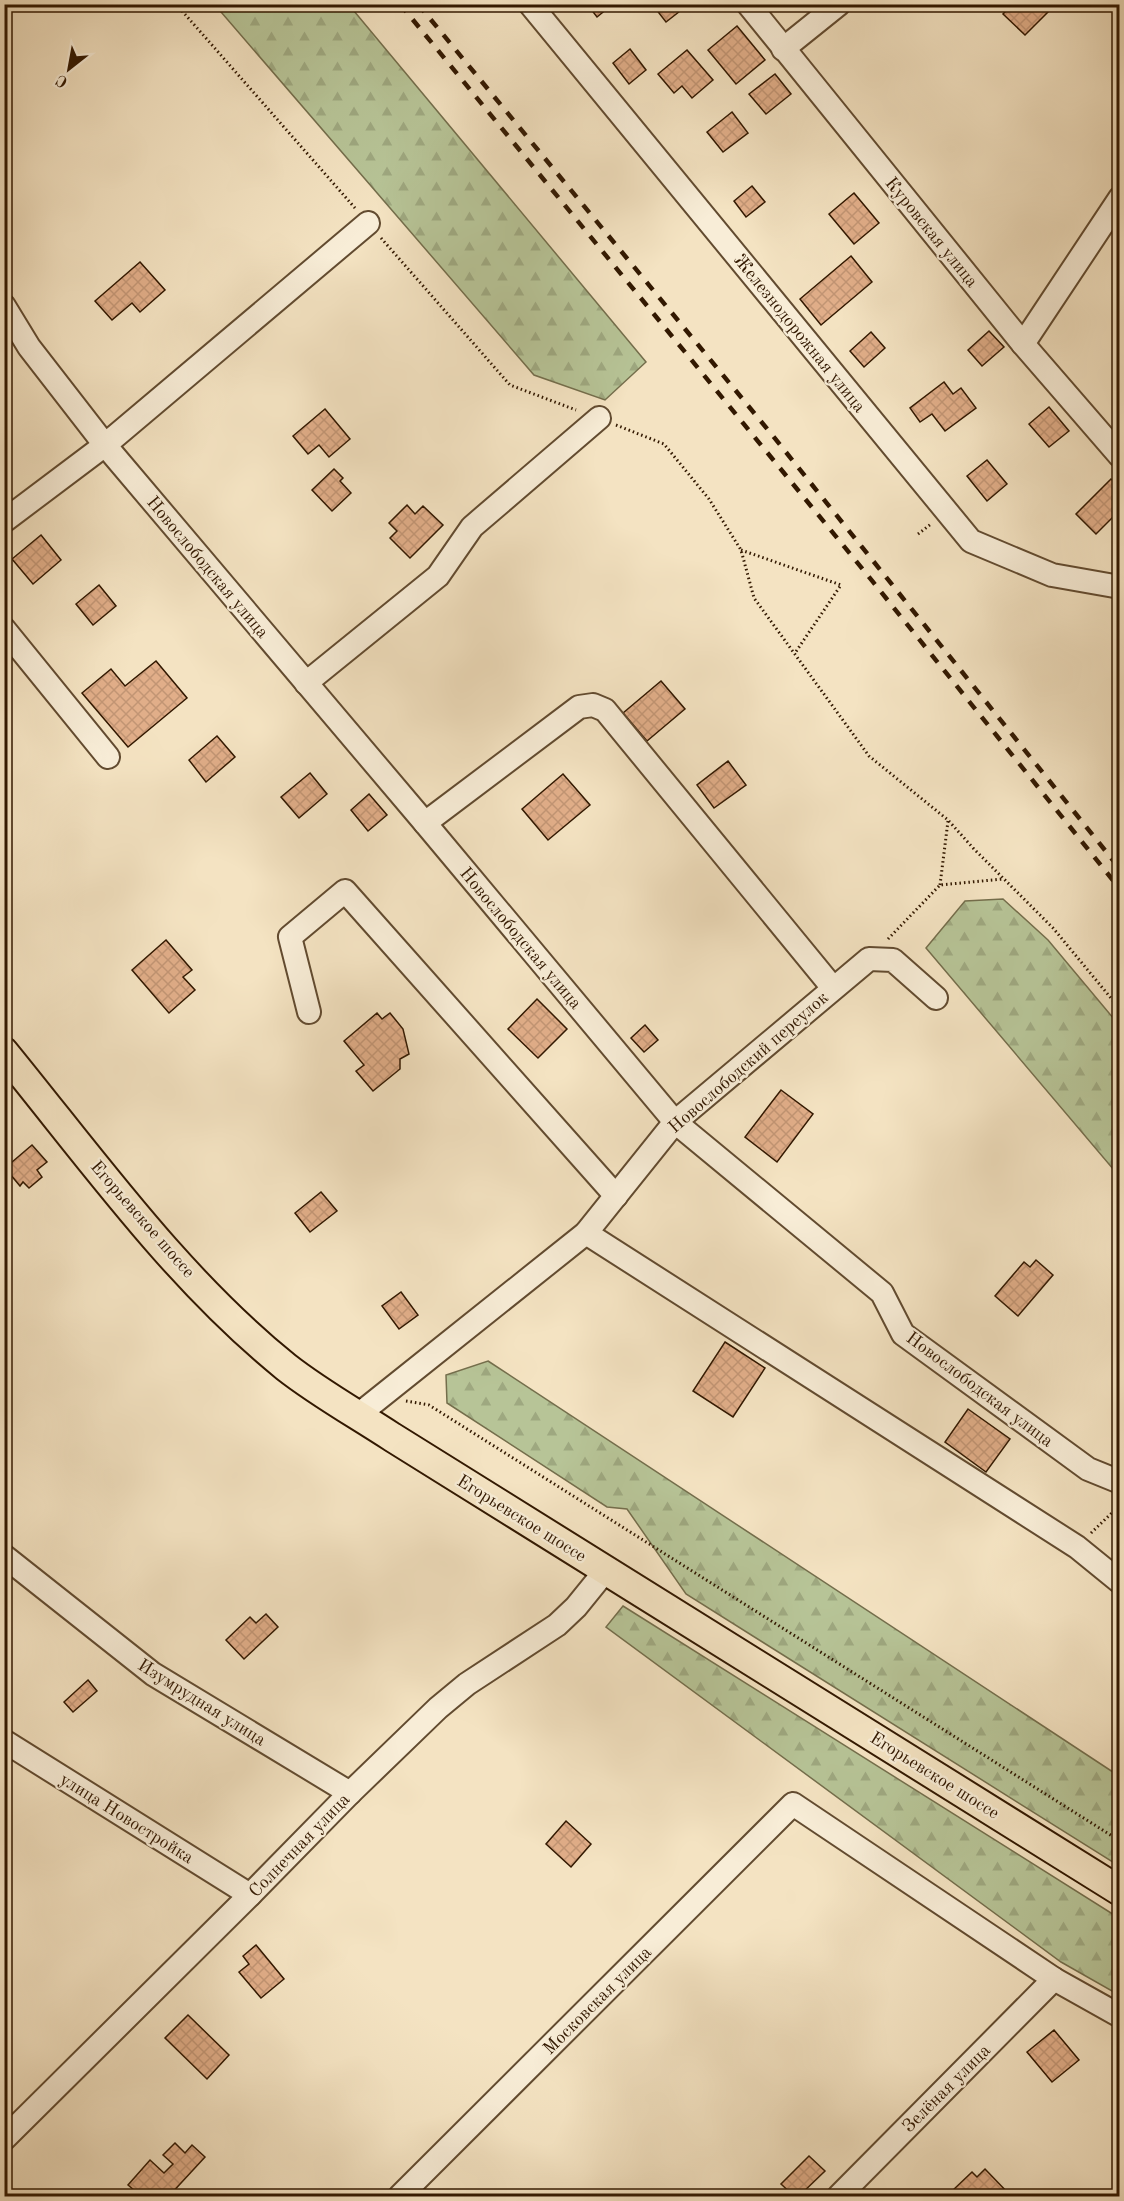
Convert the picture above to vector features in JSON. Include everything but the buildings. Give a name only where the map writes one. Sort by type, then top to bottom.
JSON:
[{"type":"main road","name":"Егорьевское шоссе","points":[[4,1052],[170,1257],[273,1356],[313,1386],[358,1415],[1119,1891]]},
{"type":"street","name":"Железнодорожная улица","points":[[530,4],[971,541],[1052,575],[1119,587]]},
{"type":"street","name":"Куровская улица","points":[[748,4],[1023,344],[1119,456]]},
{"type":"street","points":[[783,49],[839,4]]},
{"type":"street","points":[[1023,344],[1119,198]]},
{"type":"street","points":[[4,521],[105,446],[368,224]]},
{"type":"street","name":"Новослободская улица","points":[[4,306],[29,347],[105,446],[675,1122],[882,1293],[903,1334],[1088,1469],[1119,1482]]},
{"type":"street","points":[[306,683],[438,576],[472,527],[599,418]]},
{"type":"street","points":[[4,629],[108,757]]},
{"type":"street","points":[[425,823],[579,706],[593,705],[605,710],[833,988]]},
{"type":"street","points":[[309,1012],[290,937],[345,891],[616,1196]]},
{"type":"street","points":[[869,959],[893,960],[936,998]]},
{"type":"street","name":"Новослободский переулок","points":[[358,1415],[586,1233],[675,1122],[869,959]]},
{"type":"street","points":[[586,1233],[1077,1547],[1119,1582]]},
{"type":"street","name":"Изумрудная улица","points":[[4,1556],[153,1674],[350,1792]]},
{"type":"street","name":"Солнечная улица","points":[[4,2139],[350,1792],[452,1695],[557,1625],[576,1607],[606,1569]]},
{"type":"street","name":"улица Новостройка","points":[[4,1742],[250,1894]]},
{"type":"street","name":"Московская улица","points":[[400,2196],[793,1804],[1054,1978]]},
{"type":"street","points":[[1054,1978],[1119,2016]]},
{"type":"street","name":"Зелёная улица","points":[[839,2196],[1054,1978]]},
{"type":"path","points":[[599,418],[664,444],[710,499],[741,550],[754,598],[869,756],[948,820],[1053,928],[1119,1009]]},
{"type":"path","points":[[741,550],[841,585],[795,653]]},
{"type":"path","points":[[869,959],[940,885],[948,820]]},
{"type":"path","points":[[940,885],[1004,879]]},
{"type":"path","points":[[381,1397],[429,1405],[1119,1841]]},
{"type":"path","points":[[1077,1547],[1119,1505]]},
{"type":"green space","points":[[215,5],[349,5],[646,362],[605,400],[534,375]]},
{"type":"green space","points":[[1003,899],[1048,940],[1119,1025],[1119,1176],[926,948],[965,901]]},
{"type":"green space","points":[[488,1361],[1119,1776],[1119,1866],[686,1594],[627,1509],[607,1507],[447,1403],[446,1375]]},
{"type":"green space","points":[[623,1606],[1119,1918],[1119,1995],[1061,1962],[606,1627]]},
{"type":"railway","points":[[400,4],[865,572],[1120,889]]},
{"type":"railway","points":[[418,4],[773,436],[1120,869]]}]
